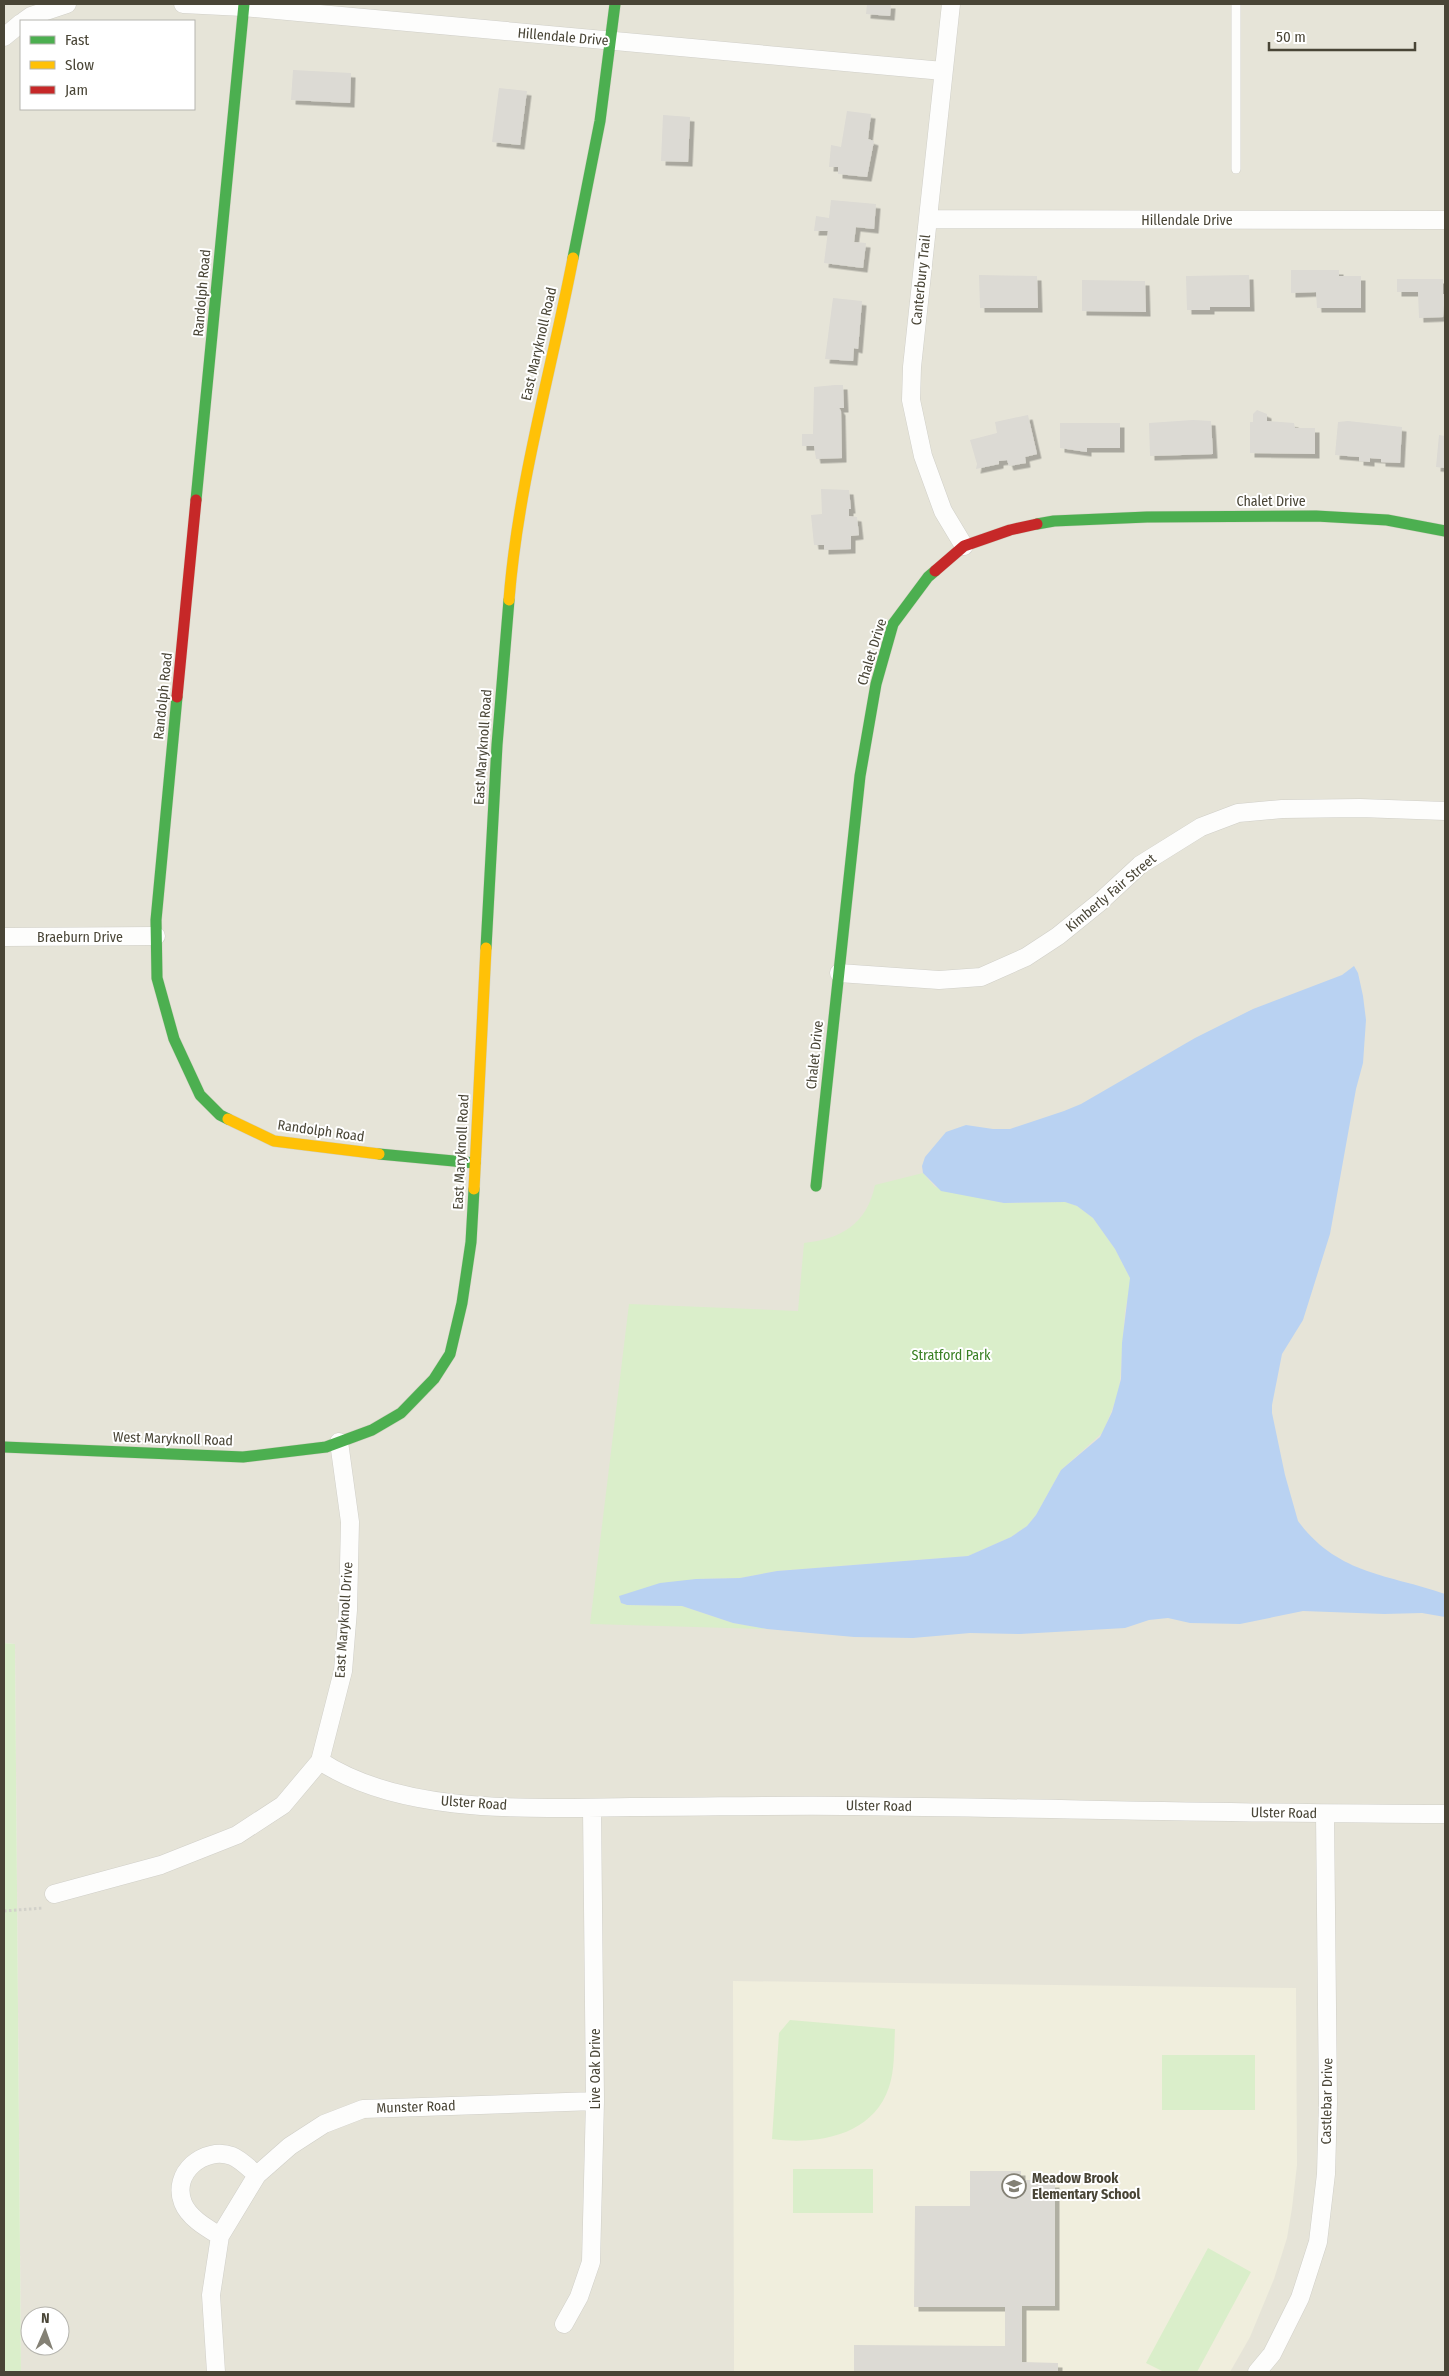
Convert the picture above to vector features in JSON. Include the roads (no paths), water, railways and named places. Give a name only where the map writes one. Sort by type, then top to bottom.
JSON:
[{"type":"street","points":[[26,20],[31,16],[67,4]]},
{"type":"street","name":"Hillendale Drive","points":[[183,4],[243,5],[610,42],[942,71]]},
{"type":"street","name":"East Maryknoll Road","points":[[339,1442],[372,1430],[401,1413],[434,1378],[450,1354],[471,1242],[497,745],[508,596],[516,528],[530,451],[564,306],[600,121],[614,4]]},
{"type":"street","name":"Canterbury Trail","points":[[951,4],[942,71],[912,367],[911,400],[923,456],[943,511],[964,546]]},
{"type":"street","name":"Randolph Road","points":[[243,5],[156,936],[157,978],[174,1039],[200,1095],[220,1115],[274,1141],[318,1148],[475,1163]]},
{"type":"street","points":[[4,37],[20,24]]},
{"type":"street","name":"Hillendale Drive","points":[[928,219],[1445,220]]},
{"type":"street","name":"Chalet Drive","points":[[816,1186],[860,776],[876,684],[893,624],[928,577],[964,546],[1010,530],[1054,521],[1147,517],[1316,516],[1387,520],[1445,531]]},
{"type":"street","name":"Kimberly Fair Street","points":[[839,973],[939,980],[981,977],[1026,957],[1058,936],[1100,902],[1140,865],[1200,827],[1238,813],[1341,809],[1445,811]]},
{"type":"street","name":"Braeburn Drive","points":[[4,937],[156,936]]},
{"type":"street","name":"West Maryknoll Road","points":[[4,1447],[243,1456],[326,1447],[339,1442]]},
{"type":"street","name":"East Maryknoll Drive","points":[[54,1894],[161,1865],[237,1835],[283,1805],[320,1761],[343,1672],[348,1610],[350,1522],[339,1442]]},
{"type":"street","name":"Ulster Road","points":[[320,1761],[341,1775],[396,1794],[436,1801],[504,1806],[592,1808],[850,1806],[1325,1814],[1445,1814]]},
{"type":"street","name":"Live Oak Drive","points":[[564,2324],[579,2297],[591,2262],[595,2100],[592,1808]]},
{"type":"street","name":"Castlebar Drive","points":[[1257,2372],[1272,2354],[1300,2298],[1318,2242],[1326,2174],[1328,2103],[1325,1814]]},
{"type":"street","name":"Munster Road","points":[[216,2372],[211,2295],[220,2236],[257,2175],[290,2146],[324,2124],[363,2109],[595,2100]]},
{"type":"street","points":[[220,2236],[200,2224],[183,2204],[180,2181],[190,2166],[203,2159],[217,2155],[232,2156],[257,2175]]},
{"type":"lane","points":[[1236,4],[1236,168]]},
{"type":"water","points":[[1354,966],[1358,973],[1366,1020],[1363,1063],[1356,1089],[1330,1234],[1303,1320],[1282,1354],[1272,1413],[1285,1475],[1298,1521],[1313,1539],[1347,1563],[1445,1594],[1445,1617],[1422,1613],[1384,1614],[1303,1611],[1240,1624],[1190,1623],[1168,1618],[1149,1620],[1125,1628],[1020,1634],[970,1633],[913,1638],[854,1637],[767,1629],[733,1623],[682,1606],[627,1605],[621,1603],[619,1596],[660,1583],[696,1579],[740,1578],[777,1571],[968,1556],[1011,1537],[1027,1526],[1036,1515],[1061,1470],[1100,1437],[1112,1412],[1121,1379],[1122,1343],[1130,1278],[1115,1249],[1093,1218],[1077,1206],[1065,1202],[1004,1203],[941,1191],[923,1173],[922,1166],[925,1157],[946,1132],[966,1125],[993,1129],[1010,1129],[1081,1104],[1195,1038],[1253,1009],[1342,975]]},
{"type":"place","name":"Meadow Brook Elementary School","points":[[1014,2186]]},
{"type":"park label","name":"Stratford Park","points":[[951,1355]]}]
